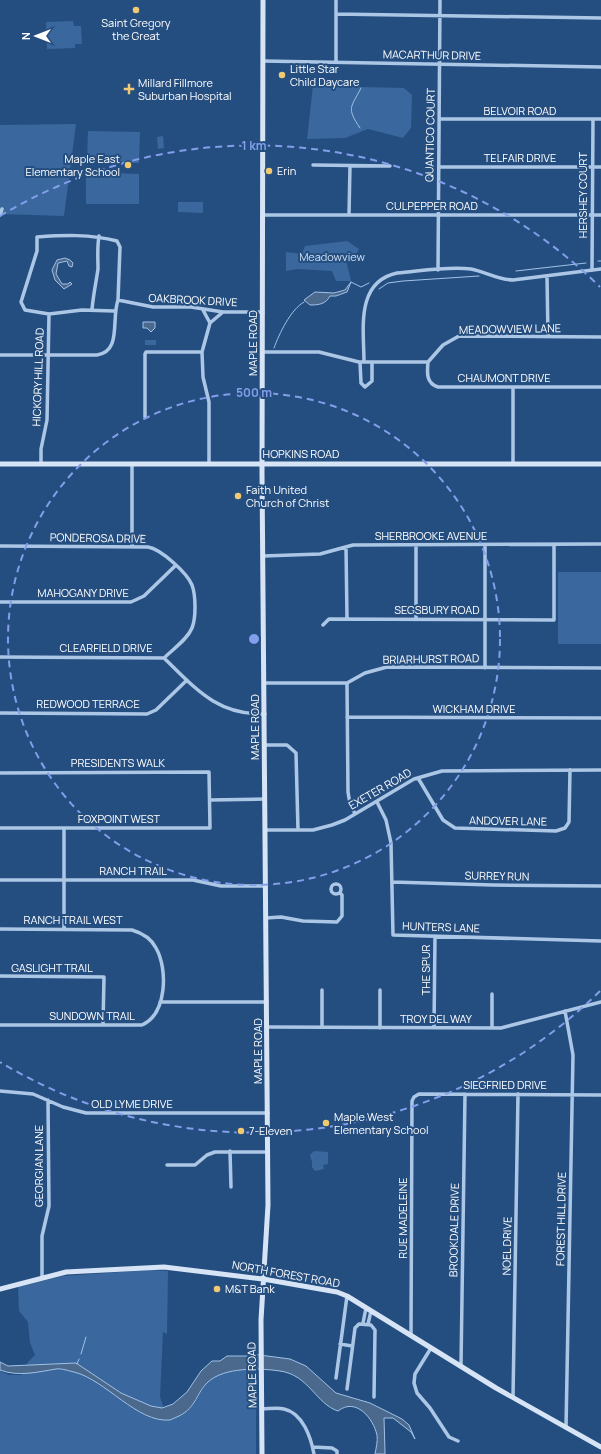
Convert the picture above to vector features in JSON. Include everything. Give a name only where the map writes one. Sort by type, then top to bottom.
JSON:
[{"type":"main road","name":"MAPLE ROAD","points":[[262,1454],[261,1351],[268,1205],[268,1027],[262,464],[263,0]]},
{"type":"main road","name":"HOPKINS ROAD","points":[[0,464],[601,464]]},
{"type":"main road","name":"NORTH FOREST ROAD","points":[[0,1289],[66,1272],[164,1267],[264,1279],[320,1288],[347,1296],[513,1398],[601,1447]]},
{"type":"street","points":[[336,0],[336,62]]},
{"type":"street","name":"QUANTICO COURT","points":[[438,270],[440,0]]},
{"type":"street","points":[[336,14],[601,18]]},
{"type":"street","name":"MACARTHUR DRIVE","points":[[263,61],[601,67]]},
{"type":"street","name":"BELVOIR ROAD","points":[[439,119],[601,119]]},
{"type":"street","name":"HERSHEY COURT","points":[[592,270],[593,119]]},
{"type":"street","points":[[313,165],[390,166]]},
{"type":"street","points":[[349,215],[350,166]]},
{"type":"street","name":"TELFAIR DRIVE","points":[[439,168],[601,167]]},
{"type":"street","points":[[0,215],[2,209]]},
{"type":"street","name":"CULPEPPER ROAD","points":[[263,215],[601,215]]},
{"type":"street","name":"HICKORY HILL ROAD","points":[[114,311],[92,310],[49,314],[26,310],[21,302],[37,251],[36,237],[64,235],[99,236],[117,241],[120,247],[118,300]]},
{"type":"street","points":[[92,310],[98,263],[97,250],[99,236]]},
{"type":"street","points":[[372,363],[372,381],[365,387],[361,383],[365,306],[372,289],[383,278],[392,274],[472,269],[507,280],[601,269]]},
{"type":"street","points":[[547,276],[548,337]]},
{"type":"street","points":[[0,355],[97,355],[108,351],[114,342],[114,311],[118,300]]},
{"type":"street","name":"OAKBROOK DRIVE","points":[[118,300],[146,306],[191,307],[202,310],[223,312],[263,312]]},
{"type":"street","points":[[202,310],[206,313],[210,323]]},
{"type":"street","points":[[208,464],[209,402],[203,376],[202,352],[210,323],[223,312]]},
{"type":"street","name":"HICKORY HILL ROAD","points":[[41,464],[41,449],[47,420],[49,314]]},
{"type":"street","name":"MEADOWVIEW LANE","points":[[428,362],[443,345],[459,336],[601,337]]},
{"type":"street","points":[[145,417],[146,352],[202,352]]},
{"type":"street","points":[[263,352],[319,352],[372,363],[428,362]]},
{"type":"street","name":"CHAUMONT DRIVE","points":[[428,362],[428,380],[435,386],[601,387]]},
{"type":"street","points":[[513,387],[513,464]]},
{"type":"street","points":[[132,464],[132,547]]},
{"type":"street","points":[[416,544],[416,619]]},
{"type":"street","points":[[485,544],[485,668]]},
{"type":"street","name":"SEGSBURY ROAD","points":[[323,625],[329,619],[554,620],[554,544]]},
{"type":"street","name":"SHERBROOKE AVENUE","points":[[263,556],[320,554],[353,545],[601,544]]},
{"type":"street","name":"PONDEROSA DRIVE","points":[[0,546],[132,547],[154,548],[162,552],[188,579],[192,586],[194,621],[188,634],[164,658]]},
{"type":"street","points":[[346,546],[347,619]]},
{"type":"street","name":"MAHOGANY DRIVE","points":[[0,602],[131,602],[144,596],[175,566]]},
{"type":"street","name":"CLEARFIELD DRIVE","points":[[0,657],[164,658],[206,697],[222,707],[239,712],[265,714]]},
{"type":"street","name":"BRIARHURST ROAD","points":[[265,683],[346,683],[365,673],[380,668],[601,668]]},
{"type":"street","name":"REDWOOD TERRACE","points":[[0,713],[147,714],[156,710],[187,680]]},
{"type":"street","points":[[346,683],[348,792],[350,804],[356,814]]},
{"type":"street","name":"WICKHAM DRIVE","points":[[347,717],[601,718]]},
{"type":"street","points":[[265,745],[287,745],[296,753],[298,830]]},
{"type":"street","name":"EXETER ROAD","points":[[266,830],[313,830],[332,825],[356,814],[418,778],[434,772],[450,770],[601,770]]},
{"type":"street","name":"ANDOVER LANE","points":[[418,778],[444,820],[455,828],[556,831],[565,828],[569,822],[570,770]]},
{"type":"street","name":"PRESIDENTS WALK","points":[[0,772],[209,772],[210,800]]},
{"type":"street","points":[[210,800],[266,799]]},
{"type":"street","name":"FOXPOINT WEST","points":[[0,828],[210,828],[210,800]]},
{"type":"street","name":"HUNTERS LANE","points":[[376,802],[386,820],[390,835],[392,935],[601,941]]},
{"type":"street","points":[[64,828],[64,929]]},
{"type":"street","name":"RANCH TRAIL","points":[[0,880],[193,880],[221,886],[266,886]]},
{"type":"street","name":"SURREY RUN","points":[[392,882],[601,886]]},
{"type":"street","points":[[266,918],[281,917],[303,921],[337,922],[342,916],[342,895],[340,893]]},
{"type":"street","name":"RANCH TRAIL WEST","points":[[0,929],[129,929],[146,936],[156,948],[161,960],[162,977],[160,1002]]},
{"type":"street","name":"THE SPUR","points":[[434,1028],[435,936]]},
{"type":"street","name":"GASLIGHT TRAIL","points":[[0,976],[104,977],[103,1025]]},
{"type":"street","points":[[322,990],[322,1027]]},
{"type":"street","points":[[380,990],[380,1028]]},
{"type":"street","points":[[492,994],[492,1028]]},
{"type":"street","points":[[160,1002],[267,1002]]},
{"type":"street","name":"SUNDOWN TRAIL","points":[[0,1025],[142,1025],[155,1015],[160,1002]]},
{"type":"street","name":"TROY DEL WAY","points":[[268,1027],[508,1027],[601,1002]]},
{"type":"street","name":"FOREST HILL DRIVE","points":[[565,1011],[573,1055],[566,1428]]},
{"type":"street","name":"OLD LYME DRIVE","points":[[0,1092],[29,1093],[63,1107],[86,1113],[268,1113]]},
{"type":"street","name":"SIEGFRIED DRIVE","points":[[412,1101],[414,1097],[419,1094],[601,1095]]},
{"type":"street","name":"BROOKDALE DRIVE","points":[[461,1366],[465,1094]]},
{"type":"street","name":"NOEL DRIVE","points":[[513,1398],[518,1094]]},
{"type":"street","name":"GEORGIAN LANE","points":[[42,1278],[42,1236],[49,1206],[48,1100]]},
{"type":"street","name":"RUE MADELEINE","points":[[411,1336],[412,1101]]},
{"type":"street","points":[[230,1151],[231,1187]]},
{"type":"street","points":[[167,1166],[195,1165],[207,1155],[230,1151],[268,1152]]},
{"type":"street","points":[[336,1378],[347,1296]]},
{"type":"street","points":[[363,1323],[368,1309]]},
{"type":"street","points":[[368,1309],[368,1324]]},
{"type":"street","points":[[346,1389],[355,1328],[359,1324],[363,1323],[372,1325],[375,1330],[374,1397]]},
{"type":"street","points":[[340,1344],[352,1346]]},
{"type":"street","points":[[431,1348],[415,1374],[414,1383],[417,1392],[430,1408],[449,1437],[458,1441]]},
{"type":"street","points":[[262,1409],[282,1408],[291,1412],[306,1428],[314,1454]]},
{"type":"street","points":[[313,1448],[332,1448],[337,1451],[337,1454]]},
{"type":"green space","points":[[73,21],[74,26],[81,26],[82,44],[75,44],[75,48],[47,49],[46,22]]},
{"type":"green space","points":[[313,86],[404,88],[412,95],[411,128],[403,138],[368,129],[345,138],[307,139]]},
{"type":"green space","points":[[76,124],[64,216],[0,214],[0,125]]},
{"type":"green space","points":[[88,131],[140,132],[139,163],[87,162]]},
{"type":"green space","points":[[163,136],[164,148],[158,149],[157,137]]},
{"type":"green space","points":[[86,172],[139,174],[139,204],[86,204]]},
{"type":"green space","points":[[178,202],[203,202],[203,213],[178,212]]},
{"type":"green space","name":"Meadowview","points":[[347,241],[359,249],[356,255],[346,260],[351,281],[336,281],[332,271],[297,269],[286,271],[286,252],[302,254],[305,246]]},
{"type":"green space","points":[[145,340],[156,340],[156,345],[145,345]]},
{"type":"green space","points":[[558,572],[601,572],[601,644],[558,644]]},
{"type":"green space","points":[[314,1151],[328,1152],[328,1164],[323,1165],[324,1169],[315,1171],[312,1167],[310,1155]]},
{"type":"green space","points":[[150,1270],[168,1271],[167,1334],[163,1332],[160,1397],[167,1418],[187,1411],[210,1379],[237,1370],[256,1370],[256,1454],[0,1454],[0,1371],[9,1375],[22,1375],[28,1362],[35,1355],[30,1343],[28,1322],[19,1311],[18,1287],[63,1276]]},
{"type":"shaded area","points":[[65,258],[73,263],[72,267],[69,266],[67,261],[58,263],[56,274],[62,284],[68,284],[70,282],[72,284],[64,289],[55,280],[52,270],[57,260]]},
{"type":"shaded area","points":[[351,282],[347,292],[336,296],[330,296],[322,304],[310,305],[304,300],[315,292],[334,293],[345,290]]},
{"type":"shaded area","points":[[143,322],[155,322],[155,328],[151,332],[147,328],[143,328]]},
{"type":"shaded area","points":[[252,1354],[290,1359],[306,1366],[336,1393],[370,1403],[402,1419],[409,1425],[415,1439],[411,1432],[393,1418],[384,1418],[385,1454],[375,1454],[377,1435],[372,1422],[363,1411],[351,1406],[345,1407],[338,1411],[330,1407],[298,1378],[280,1371],[263,1369],[242,1370],[233,1371],[215,1377],[204,1386],[193,1404],[185,1412],[170,1420],[158,1419],[146,1415],[98,1383],[86,1376],[74,1372],[58,1369],[21,1374],[0,1370],[0,1362],[8,1366],[76,1363],[121,1393],[151,1406],[162,1408],[173,1404],[187,1392],[201,1371],[212,1361],[220,1361],[227,1356],[251,1356]]},
{"type":"waterway","points":[[360,128],[353,116],[352,108],[361,88]]},
{"type":"waterway","points":[[516,271],[586,263]]},
{"type":"waterway","points":[[379,289],[388,283],[403,281],[479,276]]},
{"type":"waterway","points":[[351,282],[361,287],[369,283]]},
{"type":"waterway","points":[[274,348],[282,329],[290,316],[299,305],[304,302]]},
{"type":"waterway","points":[[81,1354],[86,1337]]},
{"type":"waterway","points":[[77,1364],[79,1359]]},
{"type":"place","name":"Saint Gregory the Great","points":[[136,10]]},
{"type":"place","name":"Little Star Child Daycare","points":[[282,75]]},
{"type":"place","name":"Millard Fillmore Suburban Hospital","points":[[129,89]]},
{"type":"place","name":"Maple East Elementary School","points":[[128,165]]},
{"type":"place","name":"Erin","points":[[269,171]]},
{"type":"place","name":"Faith United Church of Christ","points":[[238,496]]},
{"type":"place","name":"Maple West Elementary School","points":[[326,1123]]},
{"type":"place","name":"7-Eleven","points":[[241,1131]]},
{"type":"place","name":"M&T Bank","points":[[217,1289]]}]
